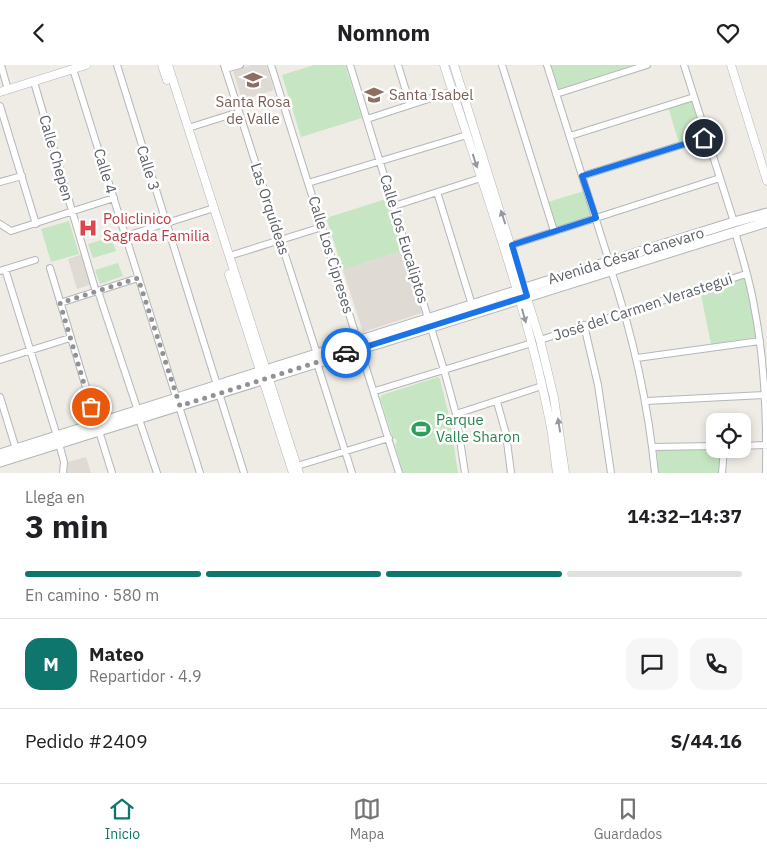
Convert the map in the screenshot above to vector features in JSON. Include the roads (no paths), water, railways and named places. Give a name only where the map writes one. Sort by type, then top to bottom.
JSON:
[{"type":"main road","name":"Avenida César Canevaro","points":[[610,266],[734,222],[767,213]]},
{"type":"main road","name":"Avenida César Canevaro","points":[[0,463],[58,440],[522,293],[767,222]]},
{"type":"main road","name":"Avenida César Canevaro","points":[[430,323],[472,305],[522,293]]},
{"type":"main road","name":"Avenida César Canevaro","points":[[0,454],[58,440]]},
{"type":"street","points":[[1,65],[8,90]]},
{"type":"street","points":[[0,92],[86,65]]},
{"type":"street","name":"Calle 3","points":[[117,65],[244,473]]},
{"type":"street","points":[[162,65],[229,256],[264,375]]},
{"type":"street","points":[[168,65],[264,375],[296,471],[346,451],[389,438]]},
{"type":"street","points":[[225,67],[240,65]]},
{"type":"street","name":"Calle Los Cipreses","points":[[271,65],[375,391],[399,473]]},
{"type":"street","name":"Calle Los Eucaliptos","points":[[350,65],[444,370],[456,414],[465,473]]},
{"type":"street","points":[[398,65],[410,105]]},
{"type":"street","points":[[444,65],[481,178],[540,340],[554,398],[565,473]]},
{"type":"street","points":[[454,65],[512,245],[549,415],[557,473]]},
{"type":"street","points":[[502,65],[554,231]]},
{"type":"street","points":[[547,65],[625,312],[646,401],[655,473]]},
{"type":"street","points":[[556,94],[638,66],[647,65]]},
{"type":"street","points":[[684,65],[734,222]]},
{"type":"street","points":[[731,65],[765,165],[767,181]]},
{"type":"street","name":"Las Orquídeas","points":[[225,67],[352,473]]},
{"type":"street","name":"Calle 4","points":[[73,69],[200,473]]},
{"type":"street","name":"Calle Chepen","points":[[34,82],[72,213],[156,473]]},
{"type":"street","points":[[367,119],[453,91]]},
{"type":"street","points":[[570,136],[694,97]]},
{"type":"street","points":[[0,106],[36,225]]},
{"type":"street","points":[[188,128],[238,112]]},
{"type":"street","points":[[308,183],[467,135]]},
{"type":"street","points":[[582,176],[706,137]]},
{"type":"street","points":[[0,182],[22,176]]},
{"type":"street","points":[[394,205],[481,178]]},
{"type":"street","points":[[512,245],[720,178]]},
{"type":"street","points":[[437,192],[472,305]]},
{"type":"street","points":[[0,224],[11,231],[36,225],[114,198]]},
{"type":"street","points":[[126,236],[212,209]]},
{"type":"street","points":[[229,256],[322,227]]},
{"type":"street","points":[[735,232],[754,304],[760,341],[766,395],[766,473]]},
{"type":"street","points":[[35,260],[2,270],[58,440],[64,462],[63,473]]},
{"type":"street","points":[[50,268],[112,473]]},
{"type":"street","name":"José del Carmen Verastegui","points":[[540,340],[746,274]]},
{"type":"street","points":[[60,303],[138,278]]},
{"type":"street","points":[[584,325],[598,385],[611,473]]},
{"type":"street","points":[[0,360],[70,338]]},
{"type":"street","points":[[637,358],[760,341]]},
{"type":"street","points":[[375,391],[532,343]]},
{"type":"street","points":[[456,414],[542,386]]},
{"type":"street","points":[[646,401],[766,395]]},
{"type":"street","points":[[0,397],[16,449]]},
{"type":"street","points":[[497,402],[506,434],[511,473]]},
{"type":"street","points":[[751,446],[767,445]]},
{"type":"street","points":[[652,447],[706,446]]},
{"type":"street","points":[[722,473],[723,458]]},
{"type":"place","name":"Santa Rosa de Valle","points":[[253,80]]},
{"type":"place","name":"Santa Isabel","points":[[374,95]]},
{"type":"place","name":"Policlinico Sagrada Familia","points":[[88,228]]},
{"type":"place","name":"Parque Valle Sharon","points":[[421,429]]}]
